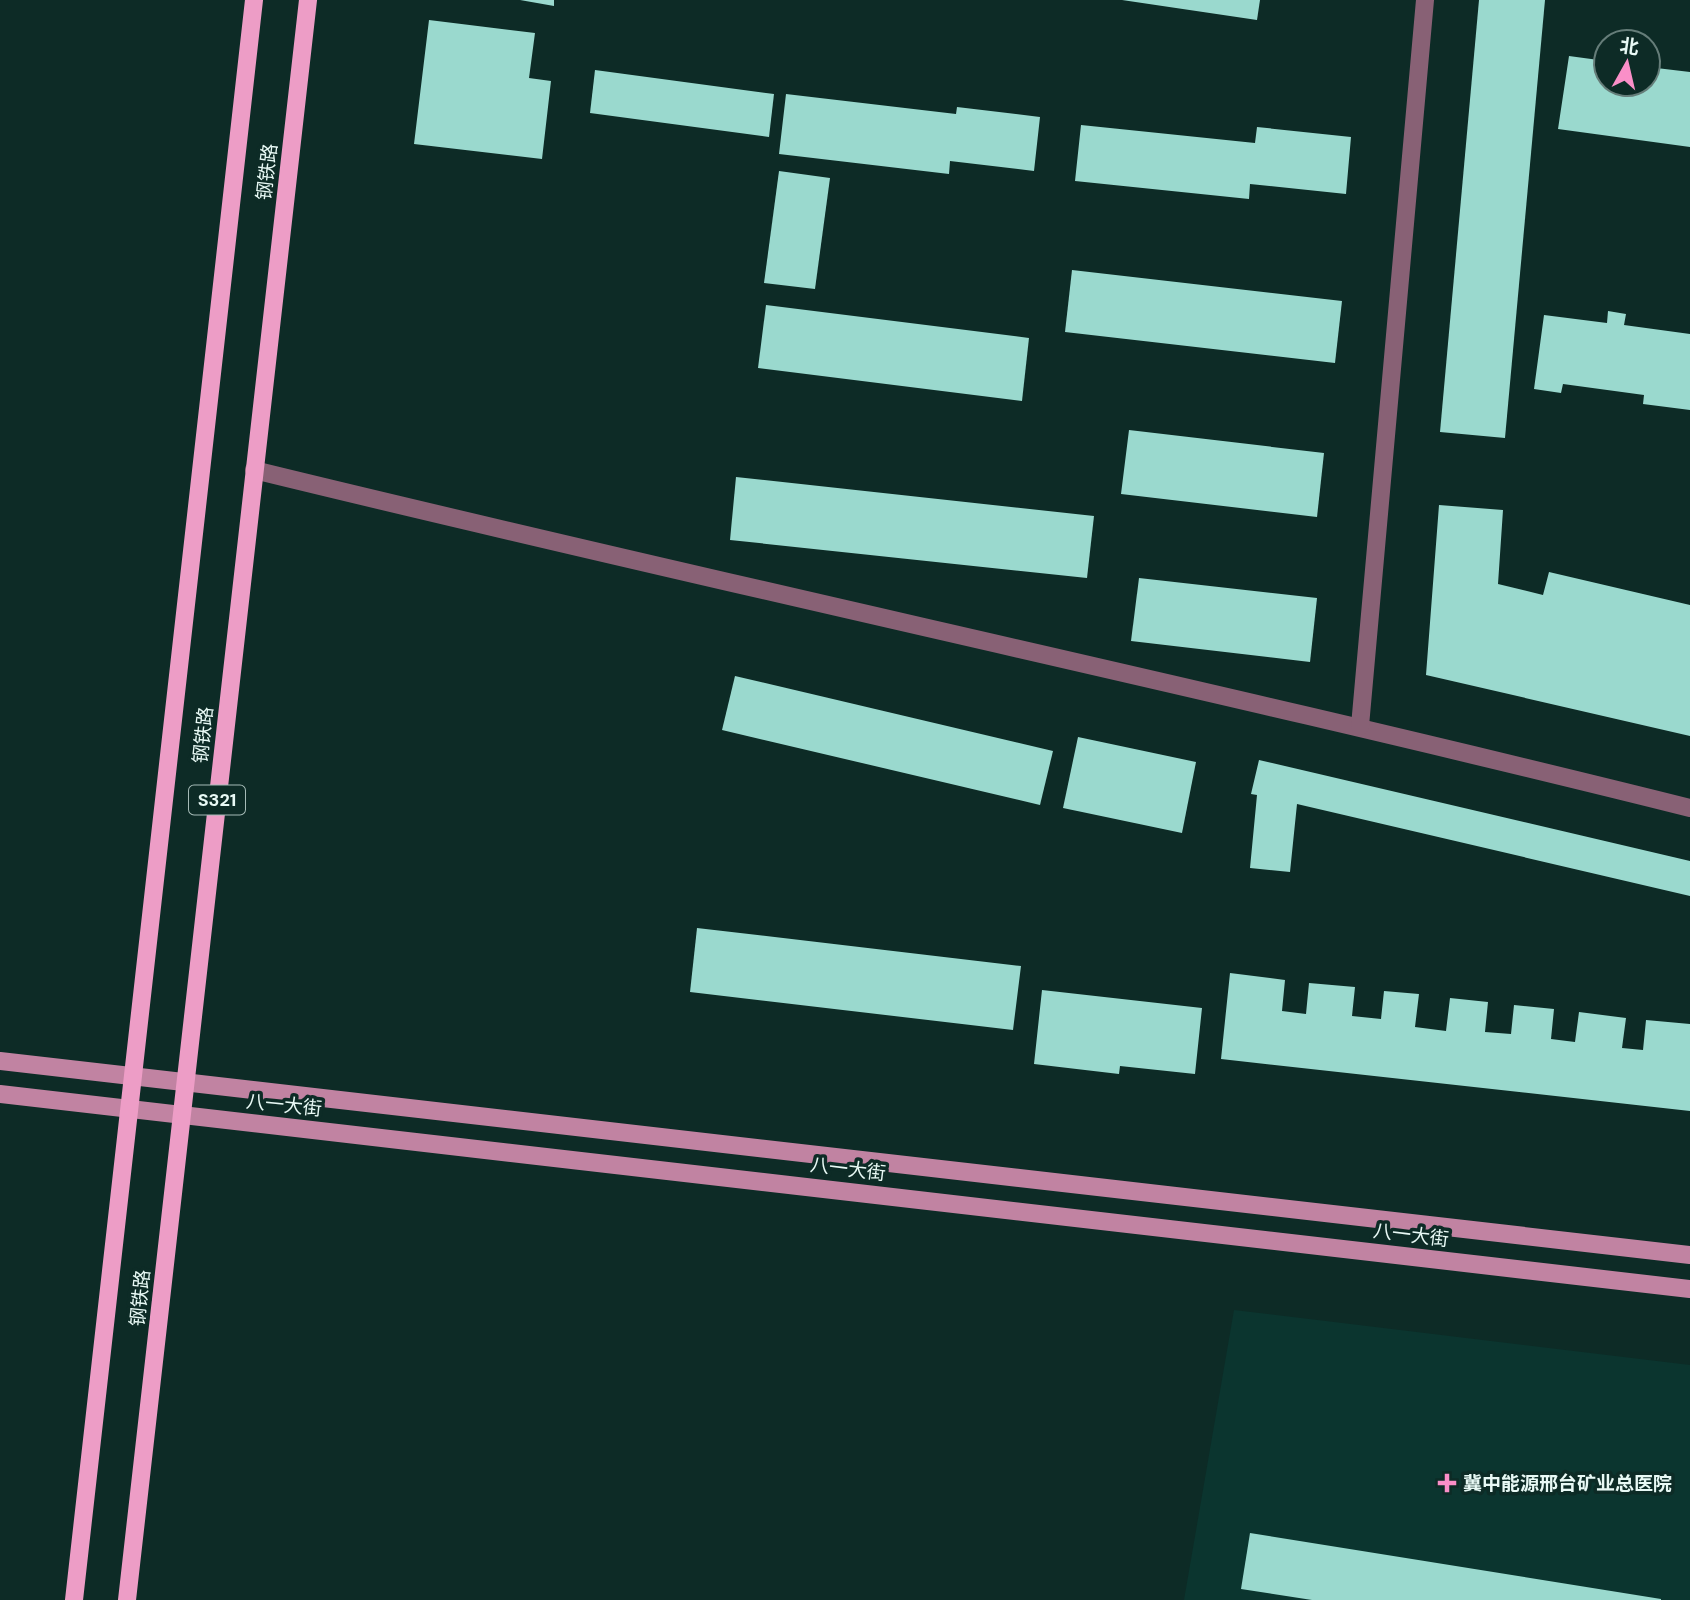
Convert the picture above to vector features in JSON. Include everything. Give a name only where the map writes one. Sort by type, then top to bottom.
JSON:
[{"type":"main road","name":"钢铁路","points":[[74,1600],[254,0]]},
{"type":"main road","name":"钢铁路","points":[[127,1600],[308,0]]},
{"type":"street","points":[[1360,726],[1425,0]]},
{"type":"street","points":[[254,470],[618,559],[1360,726],[1690,808]]},
{"type":"street","name":"八一大街","points":[[0,1061],[1690,1255]]},
{"type":"street","name":"八一大街","points":[[0,1094],[1690,1289]]},
{"type":"shaded area","name":"冀中能源邢台矿业总医院","points":[[1234,1310],[1690,1365],[1690,1600],[1184,1600]]},
{"type":"building","points":[[520,0],[554,0],[554,6]]},
{"type":"building","points":[[1122,0],[1260,0],[1257,20]]},
{"type":"building","points":[[1479,0],[1545,0],[1505,438],[1440,432]]},
{"type":"building","points":[[429,20],[535,33],[529,78],[551,81],[542,159],[414,144]]},
{"type":"building","points":[[1569,56],[1592,59],[1592,98],[1662,98],[1662,69],[1690,72],[1690,147],[1558,129]]},
{"type":"building","points":[[595,70],[774,94],[769,137],[590,113]]},
{"type":"building","points":[[786,94],[956,114],[957,107],[1040,117],[1034,171],[950,161],[949,174],[779,154]]},
{"type":"building","points":[[1081,125],[1255,143],[1257,127],[1351,137],[1346,194],[1250,184],[1249,199],[1075,181]]},
{"type":"building","points":[[779,171],[830,178],[815,289],[764,283]]},
{"type":"building","points":[[1072,270],[1342,301],[1335,363],[1065,332]]},
{"type":"building","points":[[766,305],[1029,338],[1022,401],[758,368]]},
{"type":"building","points":[[1608,311],[1626,314],[1624,325],[1690,334],[1690,410],[1643,404],[1644,395],[1563,384],[1561,393],[1534,389],[1544,315],[1607,323]]},
{"type":"building","points":[[1129,430],[1324,453],[1317,517],[1121,494]]},
{"type":"building","points":[[736,477],[1094,516],[1087,578],[730,540]]},
{"type":"building","points":[[1439,505],[1503,510],[1498,584],[1543,595],[1549,572],[1690,605],[1690,736],[1426,675]]},
{"type":"building","points":[[1139,578],[1317,598],[1310,662],[1131,641]]},
{"type":"building","points":[[735,676],[1053,751],[1040,805],[722,730]]},
{"type":"building","points":[[1078,737],[1196,762],[1182,833],[1063,808]]},
{"type":"building","points":[[1259,760],[1690,861],[1690,896],[1297,804],[1290,872],[1250,868],[1257,795],[1251,794]]},
{"type":"building","points":[[697,928],[1021,966],[1013,1030],[690,992]]},
{"type":"building","points":[[1230,973],[1285,980],[1282,1011],[1306,1014],[1309,983],[1355,987],[1352,1016],[1381,1019],[1384,991],[1419,994],[1415,1027],[1446,1031],[1450,998],[1488,1002],[1485,1032],[1511,1034],[1514,1005],[1554,1009],[1551,1039],[1575,1042],[1579,1012],[1626,1018],[1622,1048],[1643,1050],[1646,1020],[1690,1024],[1690,1111],[1221,1059]]},
{"type":"building","points":[[1042,990],[1202,1008],[1195,1074],[1120,1066],[1119,1074],[1034,1064]]},
{"type":"building","points":[[1250,1533],[1661,1600],[1312,1600],[1241,1589]]},
{"type":"place","name":"冀中能源邢台矿业总医院","points":[[1447,1483]]}]
